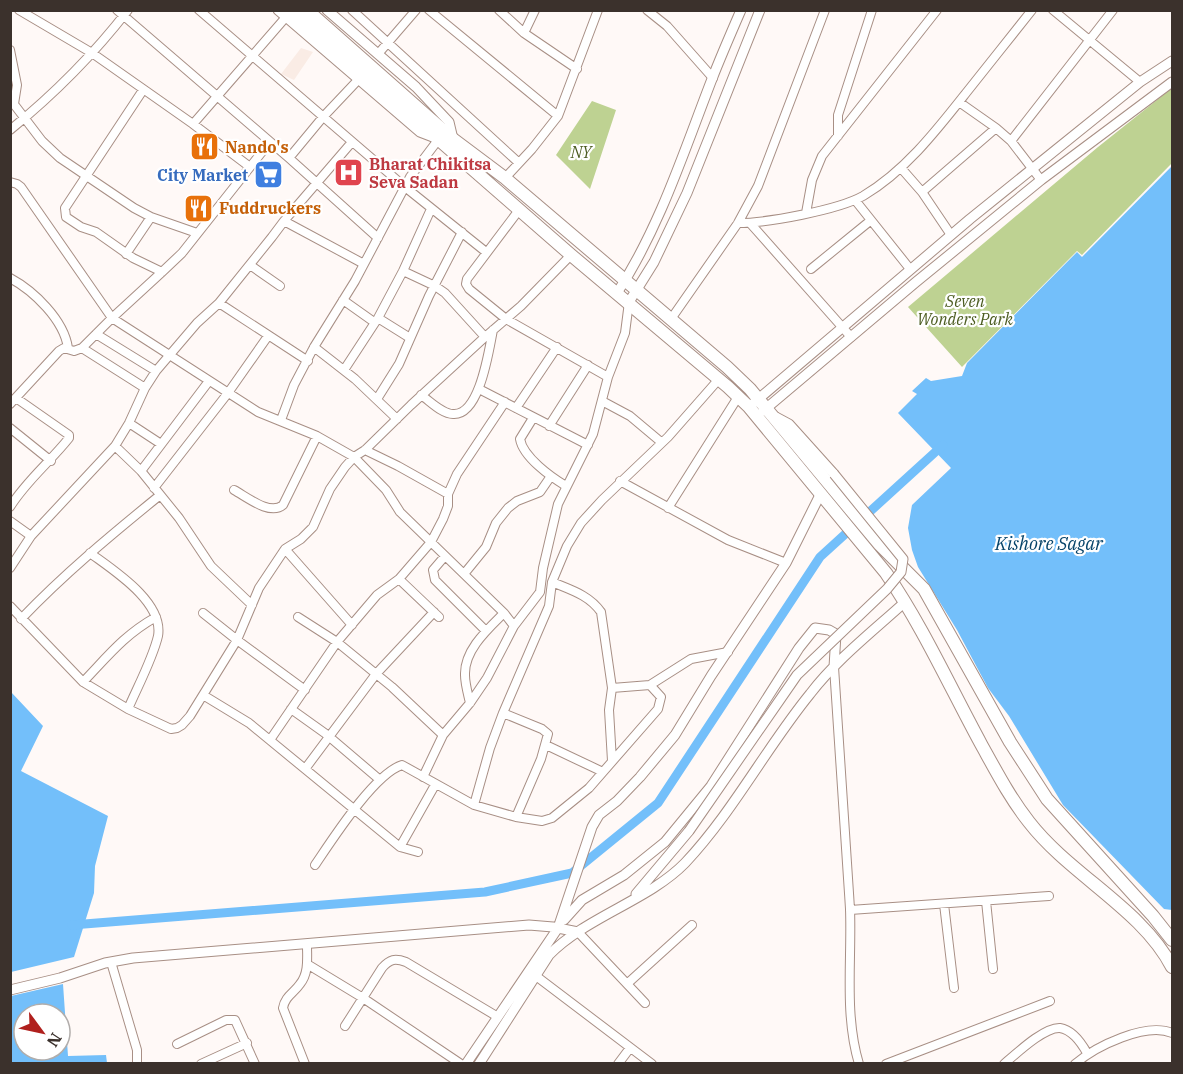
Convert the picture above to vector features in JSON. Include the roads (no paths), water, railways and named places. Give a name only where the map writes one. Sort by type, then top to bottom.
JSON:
[{"type":"main road","points":[[307,10],[424,121],[437,139],[738,397],[754,402]]},
{"type":"main road","points":[[284,13],[424,121],[453,139],[505,178],[727,366],[766,414],[905,602],[990,760],[1029,822],[1058,854],[1144,930],[1170,958]]},
{"type":"main road","points":[[827,495],[924,589],[1010,742],[1047,799],[1173,940]]},
{"type":"street","points":[[19,10],[92,53],[194,124],[250,168]]},
{"type":"street","points":[[117,10],[126,14],[215,97],[289,158],[378,238]]},
{"type":"street","points":[[199,10],[431,209],[486,252]]},
{"type":"street","points":[[327,10],[416,87],[449,122],[453,139]]},
{"type":"street","points":[[352,10],[519,163]]},
{"type":"street","points":[[378,54],[416,10]]},
{"type":"street","points":[[429,10],[558,116]]},
{"type":"street","points":[[499,10],[524,33],[577,69]]},
{"type":"street","points":[[524,33],[535,10]]},
{"type":"street","points":[[505,178],[558,116],[598,10]]},
{"type":"street","points":[[647,10],[667,26],[713,78]]},
{"type":"street","points":[[617,293],[649,235],[681,162],[741,10]]},
{"type":"street","points":[[423,777],[443,735],[470,703],[487,678],[514,626],[540,592],[543,568],[554,523],[566,486],[588,445],[608,377],[625,333],[629,302],[654,262],[687,193],[760,10]]},
{"type":"street","points":[[838,136],[838,115],[872,10]]},
{"type":"street","points":[[806,213],[816,166],[937,10]]},
{"type":"street","points":[[738,224],[843,205],[878,186],[901,168],[944,120],[1032,10]]},
{"type":"street","points":[[1053,10],[1140,82]]},
{"type":"street","points":[[1011,141],[1113,10]]},
{"type":"street","points":[[671,319],[738,224],[758,186],[824,11]]},
{"type":"street","points":[[194,124],[284,13],[420,132],[437,139],[417,166],[364,264],[314,347],[294,386],[281,420]]},
{"type":"street","points":[[10,130],[25,120],[92,53],[126,14]]},
{"type":"street","points":[[10,50],[17,85],[12,102],[42,141],[60,158],[134,208],[151,217],[197,233]]},
{"type":"street","points":[[754,402],[1032,169],[1140,82],[1173,61]]},
{"type":"street","points":[[289,158],[358,80]]},
{"type":"street","points":[[633,899],[688,831],[797,675],[887,589],[901,572],[903,559],[834,474],[789,424],[766,414],[851,337],[1041,180],[1173,82]]},
{"type":"street","points":[[143,90],[65,208],[66,217],[81,227],[104,237],[126,254],[162,272]]},
{"type":"street","points":[[959,102],[1011,141],[1041,180]]},
{"type":"street","points":[[922,192],[996,128]]},
{"type":"street","points":[[10,568],[31,536],[115,446],[156,371],[197,323],[219,303],[284,220],[352,142]]},
{"type":"street","points":[[10,507],[30,480],[51,461],[69,438],[69,435],[13,401],[59,351],[68,348],[74,351],[82,348],[162,272],[197,233],[269,143]]},
{"type":"street","points":[[901,168],[922,192],[951,235]]},
{"type":"street","points":[[10,183],[21,187],[112,318],[258,412],[317,436],[354,457],[374,475],[400,512],[504,613],[514,626]]},
{"type":"street","points":[[855,200],[910,269]]},
{"type":"street","points":[[344,370],[376,320],[403,271],[431,209]]},
{"type":"street","points":[[519,210],[466,279],[466,284],[506,319],[608,377]]},
{"type":"street","points":[[126,254],[151,217]]},
{"type":"street","points":[[284,220],[364,264]]},
{"type":"street","points":[[812,269],[870,221]]},
{"type":"street","points":[[750,223],[851,337]]},
{"type":"street","points":[[376,399],[399,364],[462,232]]},
{"type":"street","points":[[10,606],[84,682],[128,709],[171,729],[177,728],[190,716],[237,640],[259,588],[285,549],[301,539],[313,527],[330,489],[354,457],[365,450],[421,395],[506,319],[571,255]]},
{"type":"street","points":[[250,265],[280,286]]},
{"type":"street","points":[[403,271],[445,293],[484,337]]},
{"type":"street","points":[[10,278],[36,296],[64,334],[68,348]]},
{"type":"street","points":[[343,300],[410,338]]},
{"type":"street","points":[[219,303],[308,361]]},
{"type":"street","points":[[421,395],[451,414],[459,414],[465,410],[479,389],[493,330]]},
{"type":"street","points":[[96,334],[156,371]]},
{"type":"street","points":[[154,488],[228,393],[268,336]]},
{"type":"street","points":[[314,347],[344,370],[397,419]]},
{"type":"street","points":[[516,408],[557,347]]},
{"type":"street","points":[[82,348],[145,388]]},
{"type":"street","points":[[549,426],[588,365]]},
{"type":"street","points":[[474,805],[490,748],[549,606],[552,582],[567,546],[581,524],[620,481],[682,422],[719,379]]},
{"type":"street","points":[[141,471],[209,381]]},
{"type":"street","points":[[479,389],[588,445]]},
{"type":"street","points":[[668,508],[738,397]]},
{"type":"street","points":[[602,401],[630,416],[661,442]]},
{"type":"street","points":[[270,740],[337,642],[377,595],[399,579],[431,542],[448,506],[448,494],[457,474],[505,402]]},
{"type":"street","points":[[533,418],[520,439],[521,445],[525,452],[551,476],[566,486]]},
{"type":"street","points":[[129,423],[161,444]]},
{"type":"street","points":[[10,428],[51,461]]},
{"type":"street","points":[[234,490],[271,510],[279,509],[317,436]]},
{"type":"street","points":[[115,446],[141,471],[179,518],[211,566],[252,605]]},
{"type":"street","points":[[365,450],[398,465],[448,494]]},
{"type":"street","points":[[464,574],[486,547],[496,523],[508,508],[516,501],[540,492],[551,476]]},
{"type":"street","points":[[620,481],[728,540],[786,563]]},
{"type":"street","points":[[558,928],[592,827],[599,815],[640,777],[675,735],[827,495]]},
{"type":"street","points":[[21,619],[90,553],[159,496]]},
{"type":"street","points":[[10,521],[31,536]]},
{"type":"street","points":[[285,549],[352,625]]},
{"type":"street","points":[[90,553],[128,582],[150,605],[156,617],[158,635],[128,709]]},
{"type":"street","points":[[445,556],[433,570],[435,580],[486,631]]},
{"type":"street","points":[[305,769],[376,674],[437,615],[399,579]]},
{"type":"street","points":[[552,582],[582,594],[594,602],[602,612],[612,688],[609,710],[612,761]]},
{"type":"street","points":[[540,592],[551,596]]},
{"type":"street","points":[[479,1064],[558,946],[683,865],[705,841],[811,692],[834,667],[905,602]]},
{"type":"street","points":[[203,613],[305,690]]},
{"type":"street","points":[[470,703],[464,674],[468,659],[475,645],[504,613]]},
{"type":"street","points":[[84,682],[121,641],[156,617]]},
{"type":"street","points":[[298,617],[337,642],[443,735]]},
{"type":"street","points":[[466,1064],[569,914],[582,900],[624,875],[665,842],[703,797],[799,648],[815,628],[836,634],[834,667],[850,910],[851,1017],[854,1047],[859,1064]]},
{"type":"street","points":[[612,688],[650,685],[691,659],[728,652]]},
{"type":"street","points":[[315,865],[355,809],[380,780],[402,765],[474,805],[516,817],[542,821],[552,818],[569,806],[603,772],[658,709],[661,697],[650,685]]},
{"type":"street","points":[[203,695],[249,723],[400,846],[418,852]]},
{"type":"street","points":[[291,709],[328,736],[380,780]]},
{"type":"street","points":[[503,713],[546,732],[549,737],[516,817]]},
{"type":"street","points":[[546,745],[603,772]]},
{"type":"street","points":[[400,846],[435,785]]},
{"type":"street","points":[[850,910],[1049,896]]},
{"type":"street","points":[[986,901],[993,969]]},
{"type":"street","points":[[944,904],[954,988]]},
{"type":"street","points":[[10,990],[111,962],[213,950],[308,945],[529,925],[578,932],[645,1003]]},
{"type":"street","points":[[628,983],[692,925]]},
{"type":"street","points":[[305,1064],[283,1008],[288,996],[305,977],[308,945]]},
{"type":"street","points":[[345,1026],[382,968],[389,960],[397,959],[406,962],[498,1017]]},
{"type":"street","points":[[111,962],[137,1050],[137,1064]]},
{"type":"street","points":[[308,964],[461,1064]]},
{"type":"street","points":[[536,976],[652,1064]]},
{"type":"street","points":[[886,1064],[1050,1001]]},
{"type":"street","points":[[177,1044],[230,1019],[238,1023],[255,1064]]},
{"type":"street","points":[[1004,1064],[1047,1031],[1060,1028],[1081,1043],[1087,1053]]},
{"type":"street","points":[[1078,1063],[1087,1053],[1119,1039],[1152,1029],[1173,1033]]},
{"type":"street","points":[[201,1064],[247,1043]]},
{"type":"street","points":[[618,1064],[630,1048]]},
{"type":"water","name":"Kishore Sagar","points":[[1172,166],[1172,910],[1164,909],[1063,805],[1009,716],[988,688],[957,630],[918,567],[908,528],[912,505],[951,468],[898,413],[917,394],[912,391],[926,378],[931,381],[962,376],[967,363],[1077,252],[1082,257]]},
{"type":"water","points":[[11,692],[43,726],[21,771],[108,816],[95,866],[94,893],[74,957],[11,972]]},
{"type":"water","points":[[63,984],[64,1002],[12,1002],[12,1062],[72,1062],[72,1056],[106,1055],[107,1063],[11,1063],[11,996]]},
{"type":"waterway","points":[[72,925],[485,892],[572,873],[658,803],[820,557],[943,445]]},
{"type":"place","name":"Nando's","points":[[204,147]]},
{"type":"place","name":"Bharat Chikitsa Seva Sadan","points":[[348,173]]},
{"type":"place","name":"City Market","points":[[269,175]]},
{"type":"place","name":"Fuddruckers","points":[[198,208]]},
{"type":"park label","name":"NY","points":[[581,152]]},
{"type":"park label","name":"Seven Wonders Park","points":[[965,310]]}]
